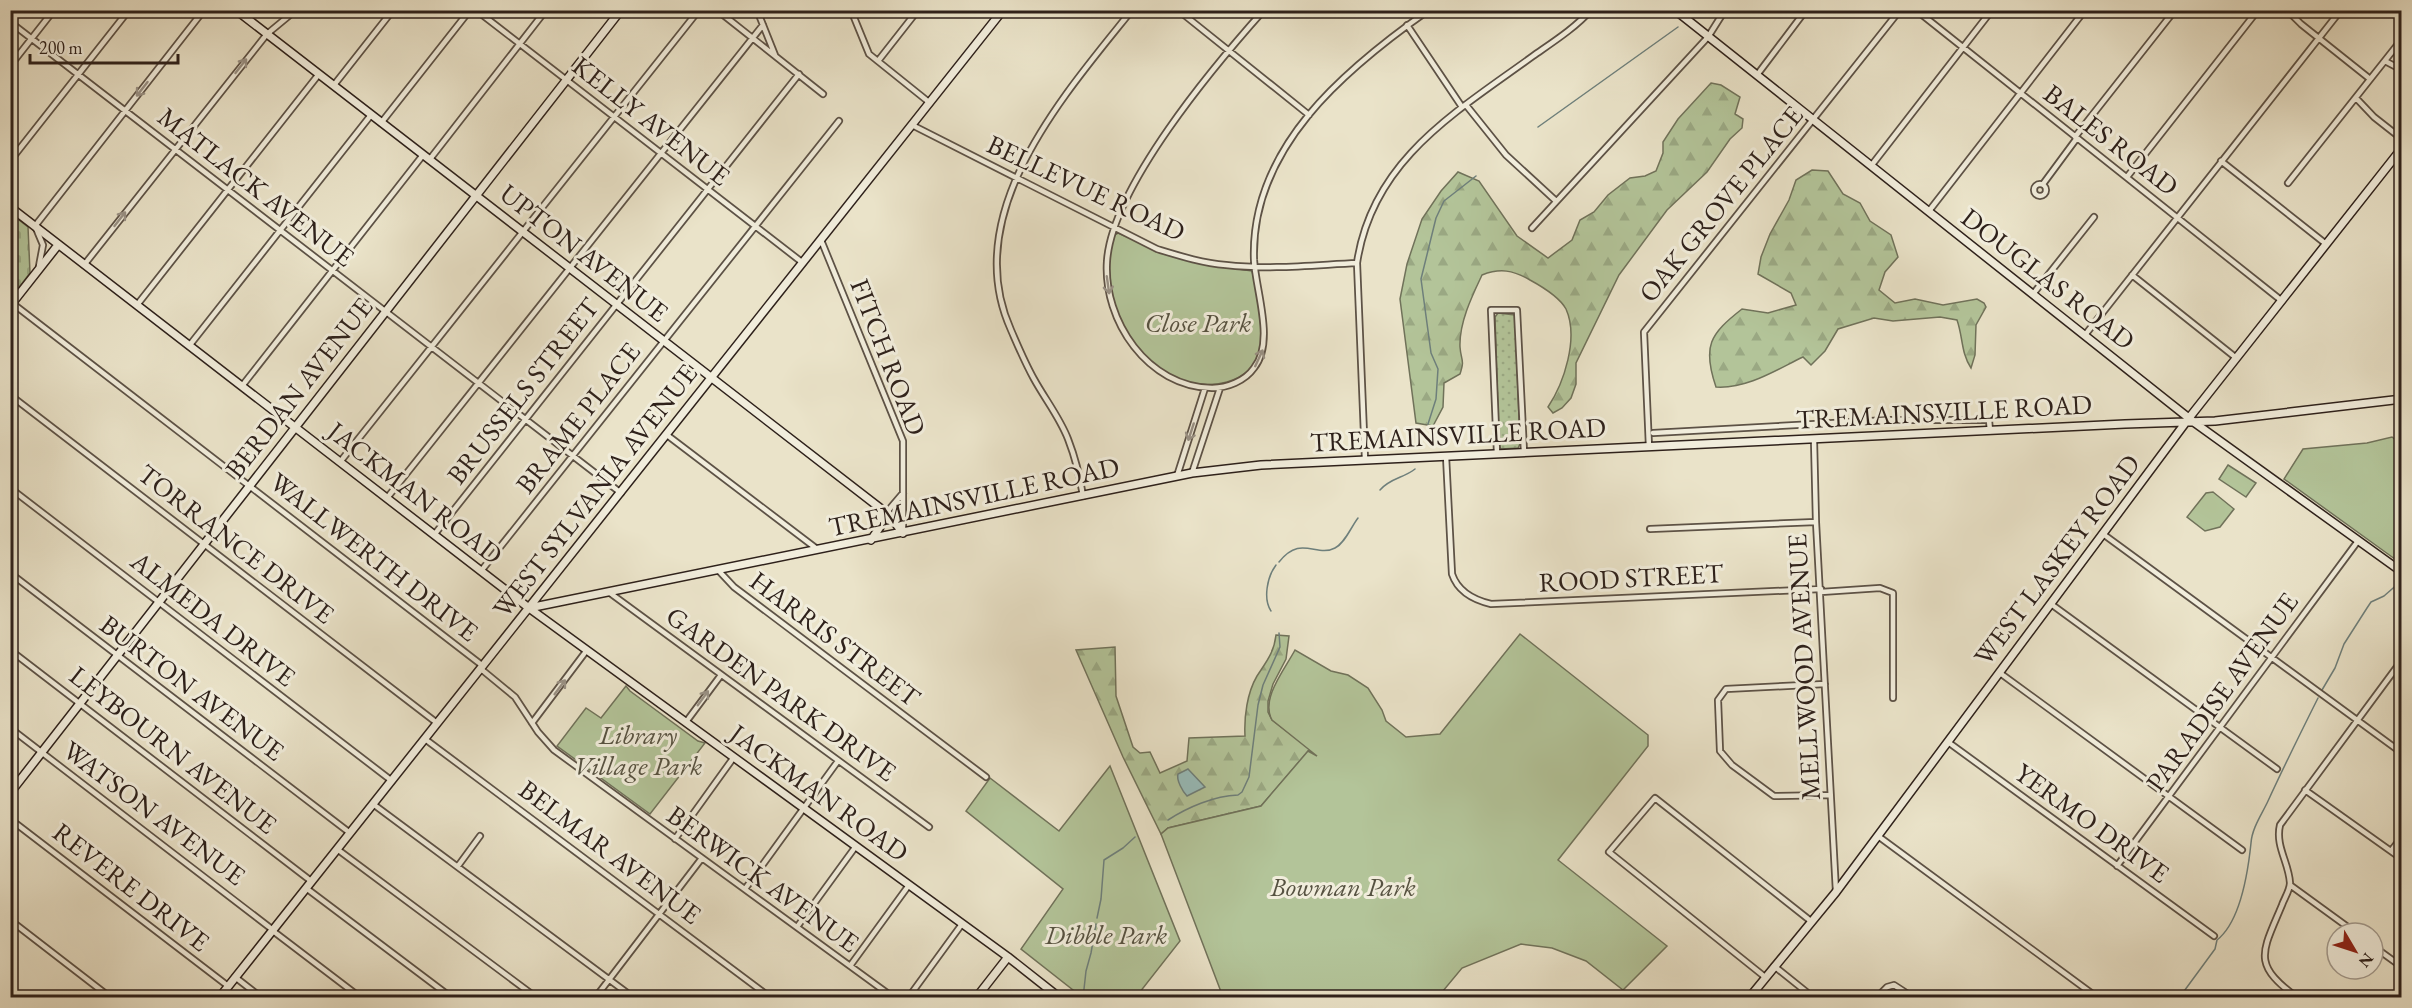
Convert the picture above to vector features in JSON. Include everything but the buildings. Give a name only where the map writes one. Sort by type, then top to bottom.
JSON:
[{"type":"street","points":[[10,66],[54,10]]},
{"type":"street","points":[[10,161],[129,10]]},
{"type":"street","points":[[35,274],[42,257],[43,245],[34,226],[204,10]]},
{"type":"street","name":"UPTON AVENUE","points":[[236,10],[883,510],[903,533]]},
{"type":"street","points":[[84,265],[267,34],[296,10]]},
{"type":"street","points":[[334,85],[393,10]]},
{"type":"street","points":[[381,123],[470,10]]},
{"type":"street","name":"KELLY AVENUE","points":[[476,10],[803,263]]},
{"type":"street","points":[[242,386],[546,10]]},
{"type":"street","name":"BERDAN AVENUE","points":[[10,793],[621,10]]},
{"type":"street","points":[[340,462],[699,10]]},
{"type":"street","points":[[717,10],[823,94]]},
{"type":"street","points":[[757,10],[776,56]]},
{"type":"street","points":[[851,10],[869,54],[930,103]]},
{"type":"street","points":[[878,61],[918,10]]},
{"type":"street","name":"WEST SYLVANIA AVENUE","points":[[219,998],[1003,10]]},
{"type":"street","points":[[1083,496],[1067,437],[1033,377],[1009,326],[1000,300],[997,256],[999,233],[1006,202],[1015,178],[1047,122],[1087,66],[1132,10]]},
{"type":"street","points":[[1178,10],[1309,115]]},
{"type":"street","points":[[1264,10],[1228,50],[1138,178],[1113,228],[1107,261],[1108,288],[1114,312],[1126,335],[1146,360],[1165,375],[1189,385],[1205,388],[1220,388],[1246,376],[1261,358],[1264,339],[1255,267],[1256,228],[1263,196],[1282,154],[1309,115],[1352,69],[1429,10]]},
{"type":"street","points":[[1418,18],[1423,10]]},
{"type":"street","points":[[1365,459],[1357,263],[1366,223],[1385,185],[1418,147],[1464,106],[1559,38],[1591,10]]},
{"type":"street","name":"DOUGLAS ROAD","points":[[1675,10],[2085,335],[2187,420]]},
{"type":"street","points":[[1532,228],[1708,37],[1725,10]]},
{"type":"street","points":[[1757,75],[1806,10]]},
{"type":"street","name":"OAK GROVE PLACE","points":[[1649,447],[1644,332],[1900,10]]},
{"type":"street","name":"BALES ROAD","points":[[1916,10],[2282,301]]},
{"type":"street","points":[[1871,166],[1992,10]]},
{"type":"street","points":[[1929,211],[2085,10]]},
{"type":"street","points":[[2043,184],[2175,10]]},
{"type":"street","points":[[2127,177],[2258,10]]},
{"type":"street","points":[[2287,10],[2319,39],[2370,79]]},
{"type":"street","points":[[2085,335],[2341,10]]},
{"type":"street","name":"MATLACK AVENUE","points":[[10,22],[621,493]]},
{"type":"street","points":[[387,498],[763,25]]},
{"type":"street","points":[[1407,25],[1464,106],[1506,155],[1556,201]]},
{"type":"street","points":[[2288,183],[2402,39]]},
{"type":"street","points":[[2385,61],[2402,70]]},
{"type":"street","points":[[137,305],[319,74]]},
{"type":"street","name":"BRUSSELS STREET","points":[[434,535],[799,75]]},
{"type":"street","points":[[2355,98],[2373,117],[2402,139]]},
{"type":"street","points":[[189,346],[371,115]]},
{"type":"street","name":"BRAME PLACE","points":[[481,571],[839,121]]},
{"type":"street","name":"BELLEVUE ROAD","points":[[912,125],[1157,249],[1227,266],[1357,263]]},
{"type":"street","name":"WEST LASKEY ROAD","points":[[1749,998],[1836,892],[2235,357],[2282,301],[2401,149]]},
{"type":"street","points":[[2221,160],[2326,244]]},
{"type":"street","name":"JACKMAN ROAD","points":[[10,207],[530,608],[1008,957],[1060,998]]},
{"type":"street","points":[[2033,294],[2094,217]]},
{"type":"street","name":"FITCH ROAD","points":[[821,240],[903,441],[903,533]]},
{"type":"street","points":[[11,304],[58,244]]},
{"type":"street","points":[[2132,275],[2235,357]]},
{"type":"street","name":"WALLWERTH DRIVE","points":[[11,304],[249,485],[482,667]]},
{"type":"street","points":[[1497,453],[1491,310],[1517,310],[1524,452]]},
{"type":"street","points":[[1177,476],[1205,388]]},
{"type":"street","points":[[1192,473],[1220,388]]},
{"type":"street","name":"TORRANCE DRIVE","points":[[10,395],[437,723]]},
{"type":"street","name":"TREMAINSVILLE ROAD","points":[[530,608],[1192,473],[1261,465],[1814,440],[2187,420],[2195,423],[2402,399]]},
{"type":"street","points":[[1653,434],[1888,420],[1989,420],[1990,431]]},
{"type":"street","points":[[2195,423],[2402,572]]},
{"type":"street","points":[[667,435],[818,550]]},
{"type":"street","name":"MELLWOOD AVENUE","points":[[1814,440],[1816,522],[1836,892]]},
{"type":"street","name":"ROOD STREET","points":[[1446,456],[1453,578],[1467,594],[1491,604],[1880,588],[1893,593],[1893,698]]},
{"type":"street","name":"ALMEDA DRIVE","points":[[10,488],[392,781]]},
{"type":"street","points":[[871,540],[882,524],[883,510],[904,490]]},
{"type":"street","points":[[1650,529],[1816,522]]},
{"type":"street","points":[[2103,534],[2402,753]]},
{"type":"street","name":"PARADISE AVENUE","points":[[2117,866],[2358,541]]},
{"type":"street","name":"HARRIS STREET","points":[[719,571],[743,594],[986,777]]},
{"type":"street","name":"BURTON AVENUE","points":[[10,573],[350,833]]},
{"type":"street","name":"GARDEN PARK DRIVE","points":[[610,593],[929,827]]},
{"type":"street","points":[[2051,604],[2277,769]]},
{"type":"street","name":"LEYBOURN AVENUE","points":[[10,650],[311,881]]},
{"type":"street","points":[[532,723],[587,650]]},
{"type":"street","points":[[2298,998],[2273,978],[2265,965],[2264,954],[2267,940],[2290,885],[2280,846],[2279,830],[2282,820],[2402,660]]},
{"type":"street","name":"BERWICK AVENUE","points":[[482,667],[512,693],[540,735],[554,750],[894,998]]},
{"type":"street","points":[[2000,673],[2242,850]]},
{"type":"street","points":[[686,722],[721,675]]},
{"type":"street","points":[[1825,684],[1726,689],[1718,700],[1720,751],[1732,765],[1773,796],[1830,795]]},
{"type":"street","name":"WATSON AVENUE","points":[[10,728],[361,998]]},
{"type":"street","name":"BELMAR AVENUE","points":[[425,739],[771,998]]},
{"type":"street","name":"YERMO DRIVE","points":[[1948,742],[2214,936]]},
{"type":"street","points":[[675,839],[734,757]]},
{"type":"street","points":[[745,889],[838,761]]},
{"type":"street","points":[[2305,790],[2402,859]]},
{"type":"street","points":[[1766,977],[1610,852],[1655,798],[1812,921]]},
{"type":"street","points":[[374,804],[634,998]]},
{"type":"street","name":"REVERE DRIVE","points":[[10,819],[228,986]]},
{"type":"street","points":[[458,866],[480,836]]},
{"type":"street","points":[[1878,836],[2098,998]]},
{"type":"street","points":[[2391,851],[2402,837]]},
{"type":"street","points":[[797,927],[856,846]]},
{"type":"street","points":[[337,849],[537,998]]},
{"type":"street","points":[[595,998],[702,858]]},
{"type":"street","points":[[850,966],[909,885]]},
{"type":"street","points":[[2290,885],[2340,921]]},
{"type":"street","points":[[306,888],[452,998]]},
{"type":"street","points":[[10,920],[111,998]]},
{"type":"street","points":[[908,998],[962,924]]},
{"type":"street","points":[[2385,955],[2402,967]]},
{"type":"street","points":[[976,998],[1008,957]]},
{"type":"street","points":[[1774,966],[1814,998]]},
{"type":"street","points":[[235,977],[262,998]]},
{"type":"street","points":[[1876,998],[1887,987],[1893,985],[1914,998]]},
{"type":"green space","points":[[1711,83],[1721,85],[1740,97],[1735,114],[1743,119],[1742,128],[1730,139],[1707,172],[1667,210],[1619,275],[1576,363],[1576,384],[1571,398],[1562,408],[1553,413],[1548,407],[1559,386],[1568,360],[1571,333],[1566,309],[1550,293],[1524,277],[1512,272],[1495,271],[1482,275],[1470,301],[1460,338],[1462,363],[1460,374],[1444,383],[1443,407],[1433,426],[1416,423],[1400,299],[1407,264],[1422,219],[1441,191],[1458,172],[1479,181],[1517,236],[1548,258],[1572,240],[1580,220],[1594,212],[1608,195],[1630,178],[1645,176],[1656,171],[1663,153],[1663,142],[1678,119]]},
{"type":"green space","points":[[1812,170],[1828,171],[1843,194],[1860,203],[1870,221],[1891,235],[1898,257],[1885,272],[1879,290],[1895,303],[1915,299],[1943,305],[1977,299],[1984,303],[1986,307],[1976,325],[1975,355],[1971,368],[1965,357],[1957,320],[1940,317],[1893,321],[1874,318],[1838,329],[1825,351],[1811,365],[1803,357],[1750,382],[1716,387],[1710,351],[1712,342],[1722,326],[1742,309],[1768,313],[1796,305],[1791,293],[1758,274],[1761,257],[1770,234],[1789,200],[1796,180]]},
{"type":"green space","points":[[11,214],[28,227],[30,273],[11,298]]},
{"type":"green space","name":"Close Park","points":[[1118,233],[1166,254],[1252,271],[1258,302],[1261,338],[1258,357],[1249,370],[1227,382],[1211,385],[1195,384],[1165,372],[1140,352],[1130,340],[1117,316],[1111,293],[1109,258],[1113,236]]},
{"type":"green space","points":[[1498,313],[1515,315],[1520,444],[1518,448],[1501,449],[1499,445],[1495,317]]},
{"type":"green space","points":[[2392,437],[2401,444],[2401,543],[2395,553],[2401,558],[2399,562],[2284,479],[2303,449],[2367,443]]},
{"type":"green space","points":[[2228,465],[2256,483],[2246,497],[2219,479]]},
{"type":"green space","points":[[2213,492],[2234,509],[2220,527],[2205,531],[2187,517],[2206,493]]},
{"type":"green space","name":"Bowman Park","points":[[1520,634],[1648,735],[1648,746],[1558,860],[1667,946],[1623,990],[1586,961],[1552,948],[1521,944],[1462,968],[1438,997],[1223,997],[1161,834],[1168,828],[1261,806],[1308,751],[1317,756],[1272,720],[1269,712],[1269,703],[1275,684],[1295,650],[1331,671],[1348,675],[1368,688],[1386,721],[1406,737],[1440,734]]},
{"type":"green space","points":[[1276,635],[1289,636],[1286,659],[1273,684],[1268,701],[1268,712],[1272,720],[1310,749],[1261,806],[1168,828],[1161,834],[1123,757],[1076,650],[1115,647],[1116,696],[1133,747],[1140,753],[1150,752],[1160,773],[1187,761],[1189,738],[1245,736],[1246,713],[1251,690],[1271,652]]},
{"type":"green space","name":"Library Village Park","points":[[626,686],[698,741],[705,743],[650,814],[557,746],[586,708],[601,718]]},
{"type":"green space","name":"Dibble Park","points":[[1110,766],[1180,941],[1136,997],[1082,997],[1021,949],[1063,889],[966,811],[990,778],[1059,831]]},
{"type":"water","points":[[1188,769],[1205,787],[1187,796],[1180,786],[1178,774]]},
{"type":"waterway","points":[[1538,127],[1678,27]]},
{"type":"waterway","points":[[1428,424],[1436,399],[1438,369],[1431,353],[1421,279],[1436,218],[1444,201],[1476,176]]},
{"type":"waterway","points":[[1380,490],[1388,483],[1415,469]]},
{"type":"waterway","points":[[1279,562],[1294,549],[1328,550],[1339,546],[1358,518]]},
{"type":"waterway","points":[[1271,611],[1267,600],[1267,588],[1276,565]]},
{"type":"waterway","points":[[2322,690],[2335,668],[2344,644],[2371,602],[2384,596],[2400,582]]},
{"type":"waterway","points":[[1168,820],[1201,803],[1238,795],[1242,792],[1249,777],[1258,705],[1263,685],[1280,647],[1279,633]]},
{"type":"waterway","points":[[2179,998],[2215,949],[2217,940],[2232,921],[2242,896],[2255,827],[2318,698]]},
{"type":"waterway","points":[[1097,918],[1104,860],[1135,837]]},
{"type":"waterway","points":[[1083,998],[1096,924]]}]
